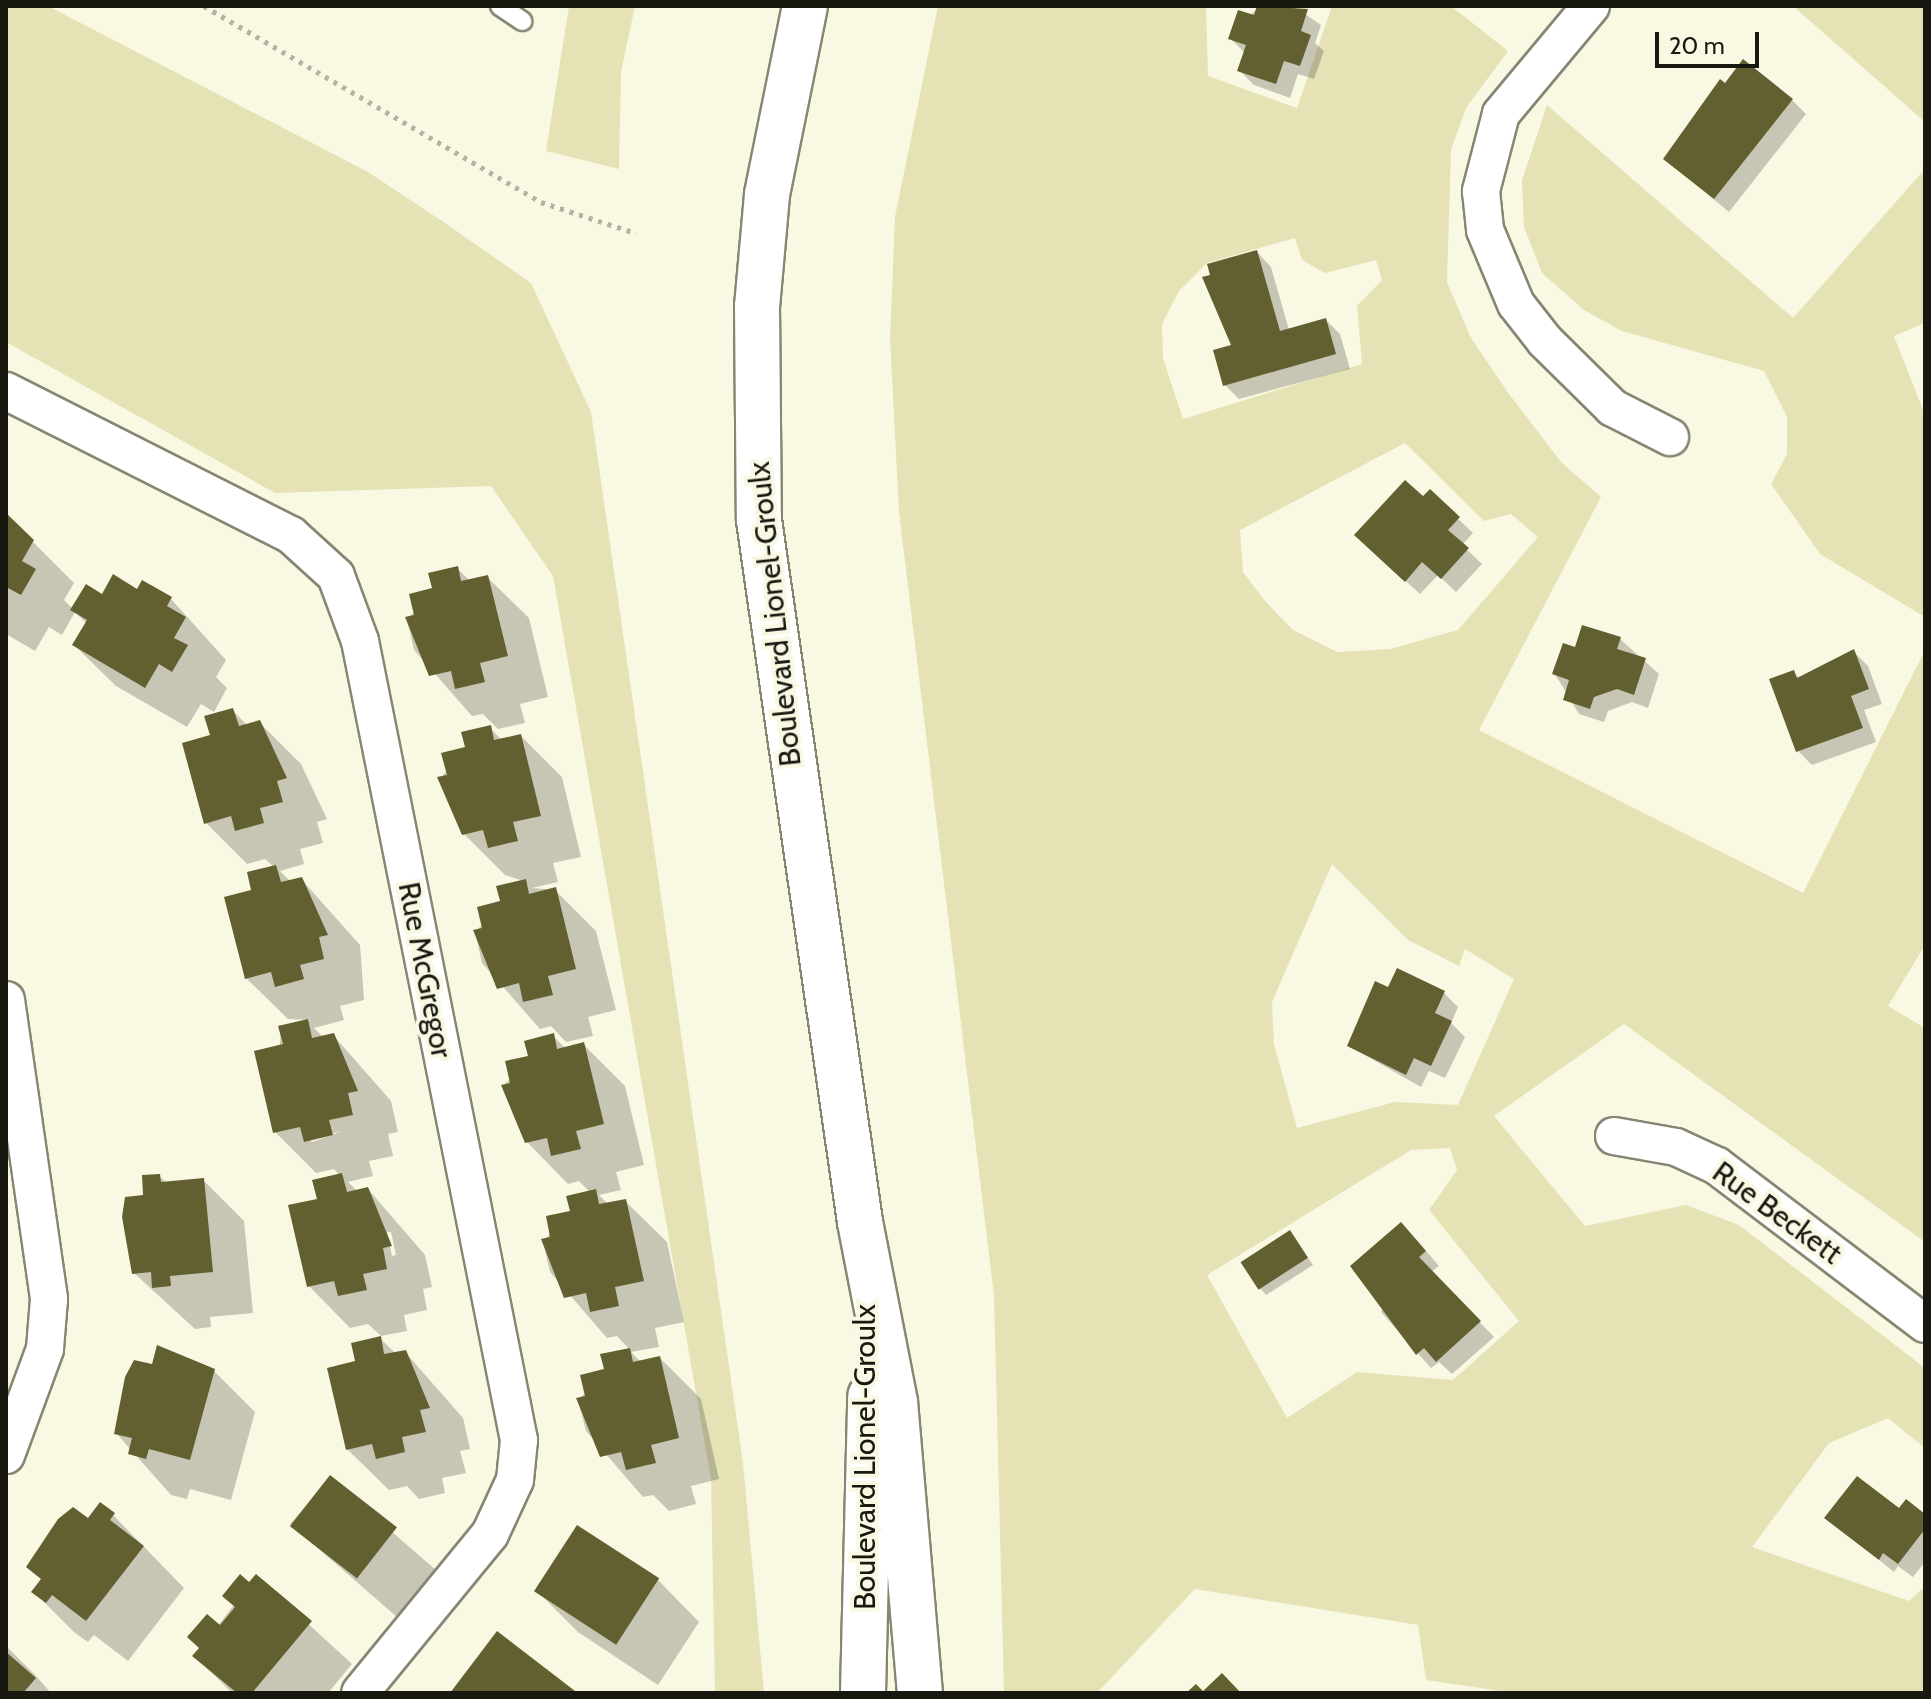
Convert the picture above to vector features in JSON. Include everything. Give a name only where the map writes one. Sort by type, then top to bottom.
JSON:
[{"type":"main road","name":"Boulevard Lionel-Groulx","points":[[805,6],[767,195],[757,306],[758,504],[774,656],[860,1222],[897,1417],[920,1693]]},
{"type":"main road","name":"Boulevard Lionel-Groulx","points":[[860,1222],[871,1403],[863,1693]]},
{"type":"street","points":[[1591,6],[1501,114],[1481,191],[1485,230],[1516,304],[1545,341],[1613,408],[1670,437]]},
{"type":"street","name":"Rue McGregor","points":[[6,391],[291,535],[336,576],[360,641],[519,1440],[515,1480],[490,1534],[360,1693]]},
{"type":"street","points":[[6,1000],[49,1299],[45,1349],[6,1455]]},
{"type":"street","name":"Rue Beckett","points":[[1614,1136],[1676,1147],[1717,1166],[1925,1324]]},
{"type":"lane","points":[[500,6],[522,21]]},
{"type":"path","points":[[204,6],[541,202],[636,233]]},
{"type":"shaded area","points":[[6,6],[48,6],[368,172],[445,223],[531,283],[591,412],[743,1463],[764,1693],[715,1693],[711,1479],[553,576],[491,486],[275,493],[6,342]]},
{"type":"shaded area","points":[[569,6],[635,6],[621,72],[619,169],[546,151]]},
{"type":"shaded area","points":[[938,6],[1206,6],[1208,76],[1297,108],[1332,6],[1451,6],[1508,51],[1466,108],[1451,150],[1447,282],[1471,338],[1509,394],[1561,462],[1601,497],[1479,730],[1803,893],[1925,650],[1925,945],[1888,1006],[1925,1028],[1925,1242],[1624,1024],[1494,1116],[1585,1226],[1686,1205],[1739,1225],[1925,1368],[1925,1448],[1888,1418],[1829,1443],[1752,1547],[1909,1601],[1925,1586],[1925,1693],[1514,1693],[1426,1680],[1418,1625],[1195,1589],[1097,1693],[1004,1693],[994,1296],[899,512],[890,338],[895,217]],"holes":[[[1295,238],[1302,260],[1325,273],[1376,260],[1382,280],[1357,306],[1362,364],[1183,419],[1163,358],[1162,324],[1179,291],[1207,263]],[[1405,443],[1484,521],[1511,514],[1538,537],[1458,630],[1390,649],[1337,652],[1293,630],[1265,601],[1243,572],[1240,530]],[[1332,864],[1408,940],[1459,966],[1465,949],[1514,979],[1458,1105],[1395,1102],[1297,1128],[1274,1044],[1272,1002]],[[1450,1148],[1457,1170],[1429,1210],[1519,1321],[1453,1380],[1357,1372],[1287,1418],[1207,1275],[1411,1150]]]},
{"type":"shaded area","points":[[1793,6],[1925,6],[1925,122]]},
{"type":"shaded area","points":[[1547,105],[1793,318],[1925,169],[1925,323],[1894,336],[1925,415],[1925,617],[1820,554],[1771,484],[1787,454],[1787,417],[1764,371],[1622,331],[1584,310],[1542,273],[1524,227],[1522,180]]},
{"type":"building","points":[[1257,6],[1308,9],[1301,31],[1311,35],[1300,66],[1284,61],[1276,84],[1237,71],[1246,45],[1228,39],[1238,10],[1254,15]]},
{"type":"building","points":[[1743,59],[1793,99],[1714,199],[1663,159],[1720,79],[1725,83]]},
{"type":"building","points":[[1257,250],[1280,331],[1326,318],[1336,354],[1223,386],[1213,350],[1231,345],[1202,277],[1210,275],[1207,264]]},
{"type":"building","points":[[1405,480],[1423,496],[1430,489],[1460,517],[1448,530],[1469,548],[1441,579],[1422,562],[1405,582],[1354,535]]},
{"type":"building","points":[[6,513],[34,540],[22,561],[36,569],[21,595],[6,587]]},
{"type":"building","points":[[458,566],[461,581],[488,575],[508,656],[480,663],[485,682],[455,689],[451,671],[429,676],[405,617],[414,615],[409,594],[432,588],[428,573]]},
{"type":"building","points":[[113,574],[137,589],[142,580],[172,597],[167,606],[186,617],[174,638],[188,645],[172,672],[159,664],[145,688],[72,645],[87,620],[70,610],[86,584],[102,594]]},
{"type":"building","points":[[1582,625],[1621,637],[1617,649],[1646,658],[1634,695],[1617,689],[1594,697],[1590,709],[1563,700],[1569,680],[1552,674],[1563,643],[1575,647]]},
{"type":"building","points":[[1854,649],[1869,689],[1851,696],[1863,728],[1796,752],[1769,679],[1794,670],[1797,678]]},
{"type":"building","points":[[233,708],[239,726],[260,720],[287,778],[277,781],[283,802],[260,808],[264,823],[235,831],[231,816],[204,824],[182,743],[210,735],[204,716]]},
{"type":"building","points":[[491,725],[494,740],[521,734],[541,816],[513,822],[518,841],[488,848],[483,830],[462,835],[437,777],[447,775],[441,753],[465,747],[461,732]]},
{"type":"building","points":[[276,865],[281,882],[302,877],[328,935],[319,937],[324,959],[300,965],[304,979],[275,987],[271,972],[245,979],[224,897],[251,890],[247,872]]},
{"type":"building","points":[[526,879],[529,894],[556,887],[576,969],[548,976],[553,995],[523,1002],[519,983],[497,989],[473,930],[482,928],[477,907],[500,901],[496,886]]},
{"type":"building","points":[[1397,968],[1445,991],[1435,1013],[1452,1021],[1431,1066],[1414,1058],[1406,1075],[1347,1046],[1375,981],[1388,987]]},
{"type":"building","points":[[308,1019],[312,1038],[334,1033],[358,1091],[348,1093],[353,1115],[329,1120],[333,1135],[304,1142],[300,1127],[273,1133],[254,1051],[283,1044],[278,1026]]},
{"type":"building","points":[[554,1033],[557,1049],[584,1042],[604,1124],[576,1131],[581,1149],[551,1156],[547,1138],[525,1143],[501,1085],[510,1083],[505,1061],[528,1056],[524,1041]]},
{"type":"building","points":[[342,1173],[347,1192],[368,1187],[392,1246],[383,1248],[387,1269],[363,1274],[367,1290],[338,1296],[334,1281],[307,1287],[288,1205],[317,1199],[312,1180]]},
{"type":"building","points":[[160,1174],[161,1182],[204,1178],[213,1272],[170,1276],[171,1286],[152,1288],[151,1272],[132,1274],[122,1217],[125,1197],[143,1195],[142,1175]]},
{"type":"building","points":[[596,1189],[599,1204],[626,1199],[644,1281],[615,1287],[619,1306],[590,1312],[586,1293],[564,1298],[541,1239],[550,1237],[546,1216],[570,1211],[566,1196]]},
{"type":"building","points":[[1401,1222],[1426,1251],[1419,1257],[1481,1321],[1436,1362],[1424,1348],[1416,1355],[1350,1266]]},
{"type":"building","points":[[1290,1230],[1308,1258],[1258,1290],[1241,1262]]},
{"type":"building","points":[[381,1336],[384,1354],[406,1350],[430,1408],[420,1410],[426,1432],[402,1437],[405,1452],[376,1459],[372,1444],[346,1450],[327,1368],[355,1361],[351,1343]]},
{"type":"building","points":[[157,1345],[215,1369],[190,1460],[149,1449],[146,1459],[128,1454],[132,1438],[114,1434],[125,1377],[134,1360],[152,1364]]},
{"type":"building","points":[[630,1348],[633,1362],[660,1356],[679,1438],[651,1445],[656,1463],[626,1470],[621,1452],[600,1457],[576,1398],[585,1396],[580,1375],[604,1369],[600,1354]]},
{"type":"building","points":[[330,1475],[397,1527],[357,1579],[290,1526]]},
{"type":"building","points":[[1857,1476],[1899,1508],[1906,1499],[1925,1514],[1925,1529],[1898,1564],[1883,1553],[1879,1560],[1824,1518]]},
{"type":"building","points":[[100,1502],[115,1513],[110,1520],[144,1546],[86,1621],[52,1595],[46,1603],[31,1592],[41,1579],[26,1567],[58,1519],[73,1507],[88,1518]]},
{"type":"building","points":[[577,1525],[659,1578],[616,1645],[534,1591]]},
{"type":"building","points":[[240,1574],[249,1582],[256,1574],[312,1621],[252,1693],[237,1693],[192,1656],[199,1648],[187,1637],[207,1614],[220,1625],[235,1607],[222,1596]]},
{"type":"building","points":[[497,1631],[575,1691],[574,1693],[450,1693]]},
{"type":"building","points":[[6,1652],[36,1678],[23,1693],[6,1693]]},
{"type":"building","points":[[1222,1673],[1241,1693],[1186,1693],[1196,1684],[1203,1691]]}]
